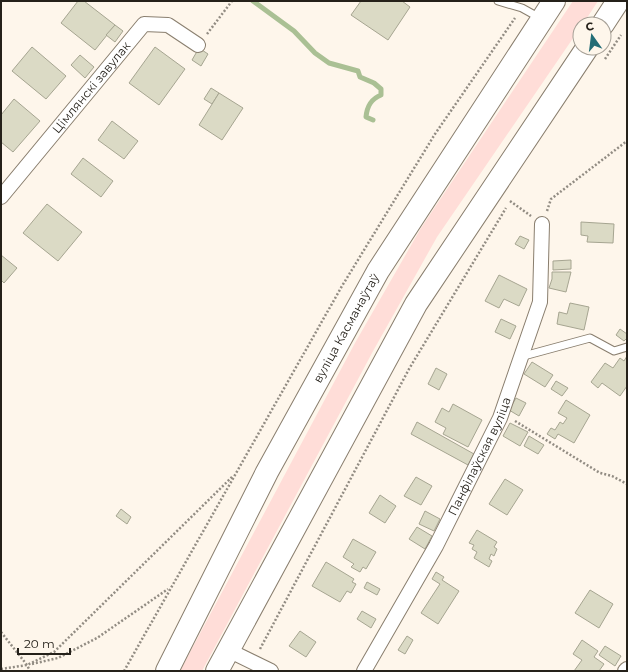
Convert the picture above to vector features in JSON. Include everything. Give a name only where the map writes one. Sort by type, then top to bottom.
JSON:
[{"type":"main road","points":[[608,16],[618,1]]},
{"type":"main road","name":"вуліца Касманаўтаў","points":[[167,671],[267,472],[378,271],[548,10]]},
{"type":"main road","points":[[217,671],[416,304],[582,56]]},
{"type":"street","name":"Цімлянскі завулак","points":[[1,197],[144,24],[168,25],[198,45]]},
{"type":"street","name":"Панфілаўская вуліца","points":[[364,671],[436,546],[501,412],[540,302],[542,224]]},
{"type":"street","points":[[228,650],[271,671]]},
{"type":"lane","points":[[498,1],[522,8],[548,10]]},
{"type":"lane","points":[[520,357],[590,338],[614,350],[627,347]]},
{"type":"path","points":[[198,45],[232,1]]},
{"type":"path","points":[[124,671],[170,587],[350,273],[436,134],[522,8]]},
{"type":"path","points":[[601,64],[623,33]]},
{"type":"path","points":[[510,201],[542,224],[551,200],[627,141]]},
{"type":"path","points":[[253,663],[409,369],[514,195]]},
{"type":"path","points":[[501,412],[600,473],[612,476],[627,484]]},
{"type":"path","points":[[27,665],[54,652],[235,474]]},
{"type":"path","points":[[1,669],[58,658],[97,638],[170,587]]},
{"type":"path","points":[[1,632],[30,671]]},
{"type":"shaded area","points":[[573,1],[598,1],[588,16],[572,16],[572,40],[437,237],[372,353],[202,671],[180,671],[355,343],[421,228]]},
{"type":"building","points":[[78,1],[84,1],[115,25],[95,50],[61,23]]},
{"type":"building","points":[[361,1],[402,1],[410,7],[388,40],[351,15]]},
{"type":"building","points":[[115,25],[123,31],[115,42],[106,35]]},
{"type":"building","points":[[32,47],[66,76],[46,99],[12,71]]},
{"type":"building","points":[[155,47],[185,69],[159,105],[129,83]]},
{"type":"building","points":[[199,48],[208,54],[201,66],[192,60]]},
{"type":"building","points":[[80,55],[94,67],[85,78],[71,65]]},
{"type":"building","points":[[211,88],[219,93],[212,104],[204,99]]},
{"type":"building","points":[[219,93],[243,108],[222,140],[199,125]]},
{"type":"building","points":[[14,99],[40,121],[13,152],[1,142],[1,115]]},
{"type":"building","points":[[112,121],[138,141],[124,159],[98,140]]},
{"type":"building","points":[[83,158],[113,181],[101,197],[71,174]]},
{"type":"building","points":[[47,204],[82,232],[58,261],[23,233]]},
{"type":"building","points":[[581,222],[614,224],[613,243],[587,242],[588,236],[581,235]]},
{"type":"building","points":[[520,236],[529,240],[524,249],[515,244]]},
{"type":"building","points":[[1,255],[17,268],[4,283],[1,280]]},
{"type":"building","points":[[571,260],[571,269],[553,270],[553,261]]},
{"type":"building","points":[[552,272],[571,272],[566,292],[549,288],[552,279]]},
{"type":"building","points":[[499,275],[527,289],[519,306],[504,299],[499,308],[485,301]]},
{"type":"building","points":[[570,303],[589,307],[584,330],[557,324],[559,312],[567,314]]},
{"type":"building","points":[[501,319],[516,326],[510,339],[495,332]]},
{"type":"building","points":[[620,329],[627,334],[627,338],[624,341],[616,335]]},
{"type":"building","points":[[627,356],[627,386],[620,396],[602,383],[598,388],[591,382],[605,363],[613,368],[620,358],[624,361]]},
{"type":"building","points":[[532,362],[553,375],[545,387],[524,374]]},
{"type":"building","points":[[436,368],[447,374],[439,390],[428,384]]},
{"type":"building","points":[[556,381],[568,388],[562,396],[551,389]]},
{"type":"building","points":[[516,398],[526,403],[519,416],[509,410]]},
{"type":"building","points":[[566,400],[590,415],[574,443],[558,434],[555,439],[547,434],[551,428],[555,430],[560,422],[563,424],[567,418],[558,413]]},
{"type":"building","points":[[453,404],[482,420],[468,447],[443,434],[446,428],[435,422],[442,408],[449,412]]},
{"type":"building","points":[[417,422],[474,454],[468,465],[411,434]]},
{"type":"building","points":[[510,423],[528,432],[520,446],[503,436]]},
{"type":"building","points":[[529,436],[544,445],[538,454],[524,446]]},
{"type":"building","points":[[416,477],[432,486],[421,505],[404,496]]},
{"type":"building","points":[[505,479],[523,490],[507,515],[489,504]]},
{"type":"building","points":[[380,495],[396,506],[385,523],[369,513]]},
{"type":"building","points":[[121,509],[131,517],[127,524],[116,516]]},
{"type":"building","points":[[425,511],[440,519],[434,531],[419,524]]},
{"type":"building","points":[[417,527],[432,536],[425,549],[409,539]]},
{"type":"building","points":[[477,530],[497,542],[494,547],[497,549],[494,556],[491,554],[489,559],[492,561],[489,567],[474,558],[477,552],[472,549],[474,545],[469,543]]},
{"type":"building","points":[[353,539],[376,552],[366,569],[363,567],[360,572],[351,567],[354,564],[343,557]]},
{"type":"building","points":[[326,562],[354,579],[352,582],[356,584],[351,593],[347,591],[340,602],[312,586]]},
{"type":"building","points":[[436,572],[444,577],[442,580],[459,591],[438,624],[421,613],[440,584],[432,579]]},
{"type":"building","points":[[367,582],[380,589],[377,595],[364,588]]},
{"type":"building","points":[[590,590],[613,604],[599,628],[575,613]]},
{"type":"building","points":[[362,611],[376,619],[371,628],[357,619]]},
{"type":"building","points":[[300,631],[316,642],[306,657],[289,646]]},
{"type":"building","points":[[407,636],[413,640],[405,654],[398,650]]},
{"type":"building","points":[[582,640],[598,651],[594,657],[604,664],[599,671],[574,671],[582,660],[573,654]]},
{"type":"building","points":[[605,646],[621,656],[615,666],[599,655]]},
{"type":"waterway","points":[[253,1],[294,31],[315,53],[329,63],[358,71],[360,77],[374,83],[381,89],[381,95],[372,101],[367,109],[366,117],[373,120]]}]
